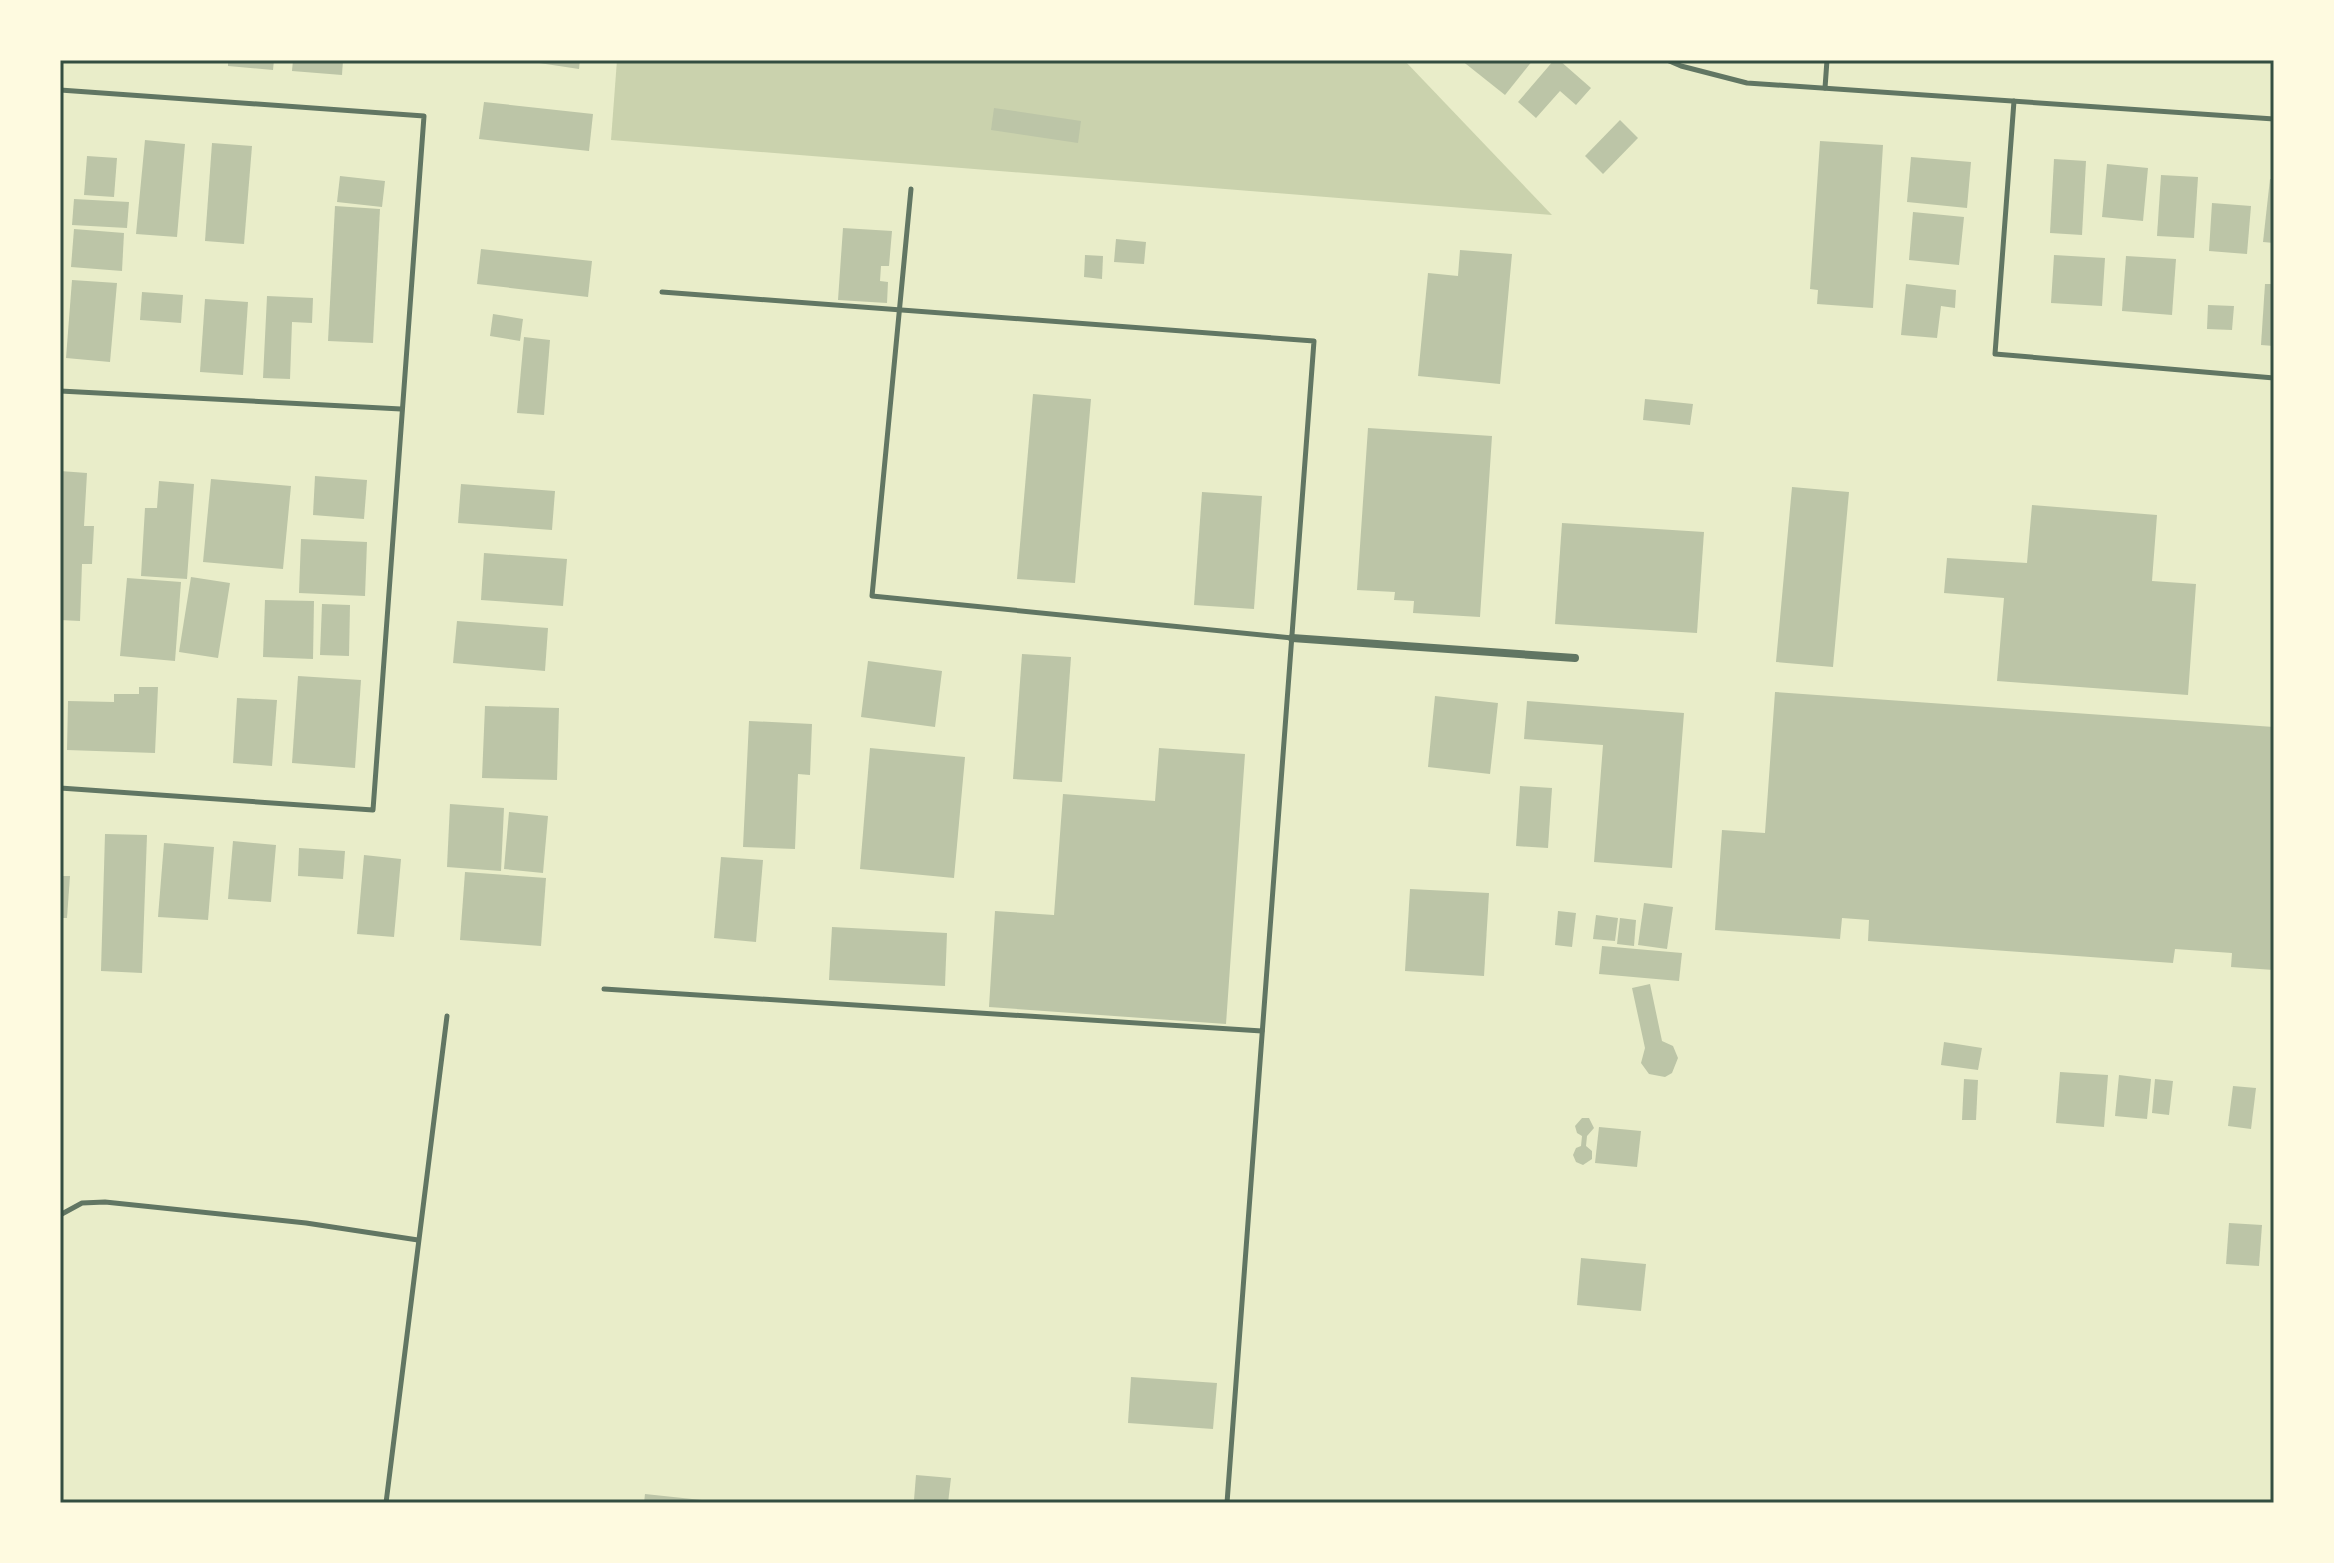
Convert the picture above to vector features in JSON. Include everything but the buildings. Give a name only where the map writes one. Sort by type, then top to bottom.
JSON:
[{"type":"street","points":[[1292,638],[1575,658]]},
{"type":"lane","points":[[1667,60],[1747,83],[2274,119]]},
{"type":"lane","points":[[1825,88],[1827,60]]},
{"type":"lane","points":[[60,90],[424,116],[373,810],[60,788]]},
{"type":"lane","points":[[2014,101],[1995,354],[2274,378]]},
{"type":"lane","points":[[911,189],[872,596],[1292,638]]},
{"type":"lane","points":[[662,292],[1314,341],[1227,1503]]},
{"type":"lane","points":[[60,391],[401,409]]},
{"type":"lane","points":[[604,989],[1262,1031]]},
{"type":"lane","points":[[386,1503],[447,1016]]},
{"type":"lane","points":[[60,1215],[82,1203],[130,1203],[306,1223],[418,1240]]},
{"type":"green space","points":[[617,60],[1404,60],[1552,215],[611,140]]}]
